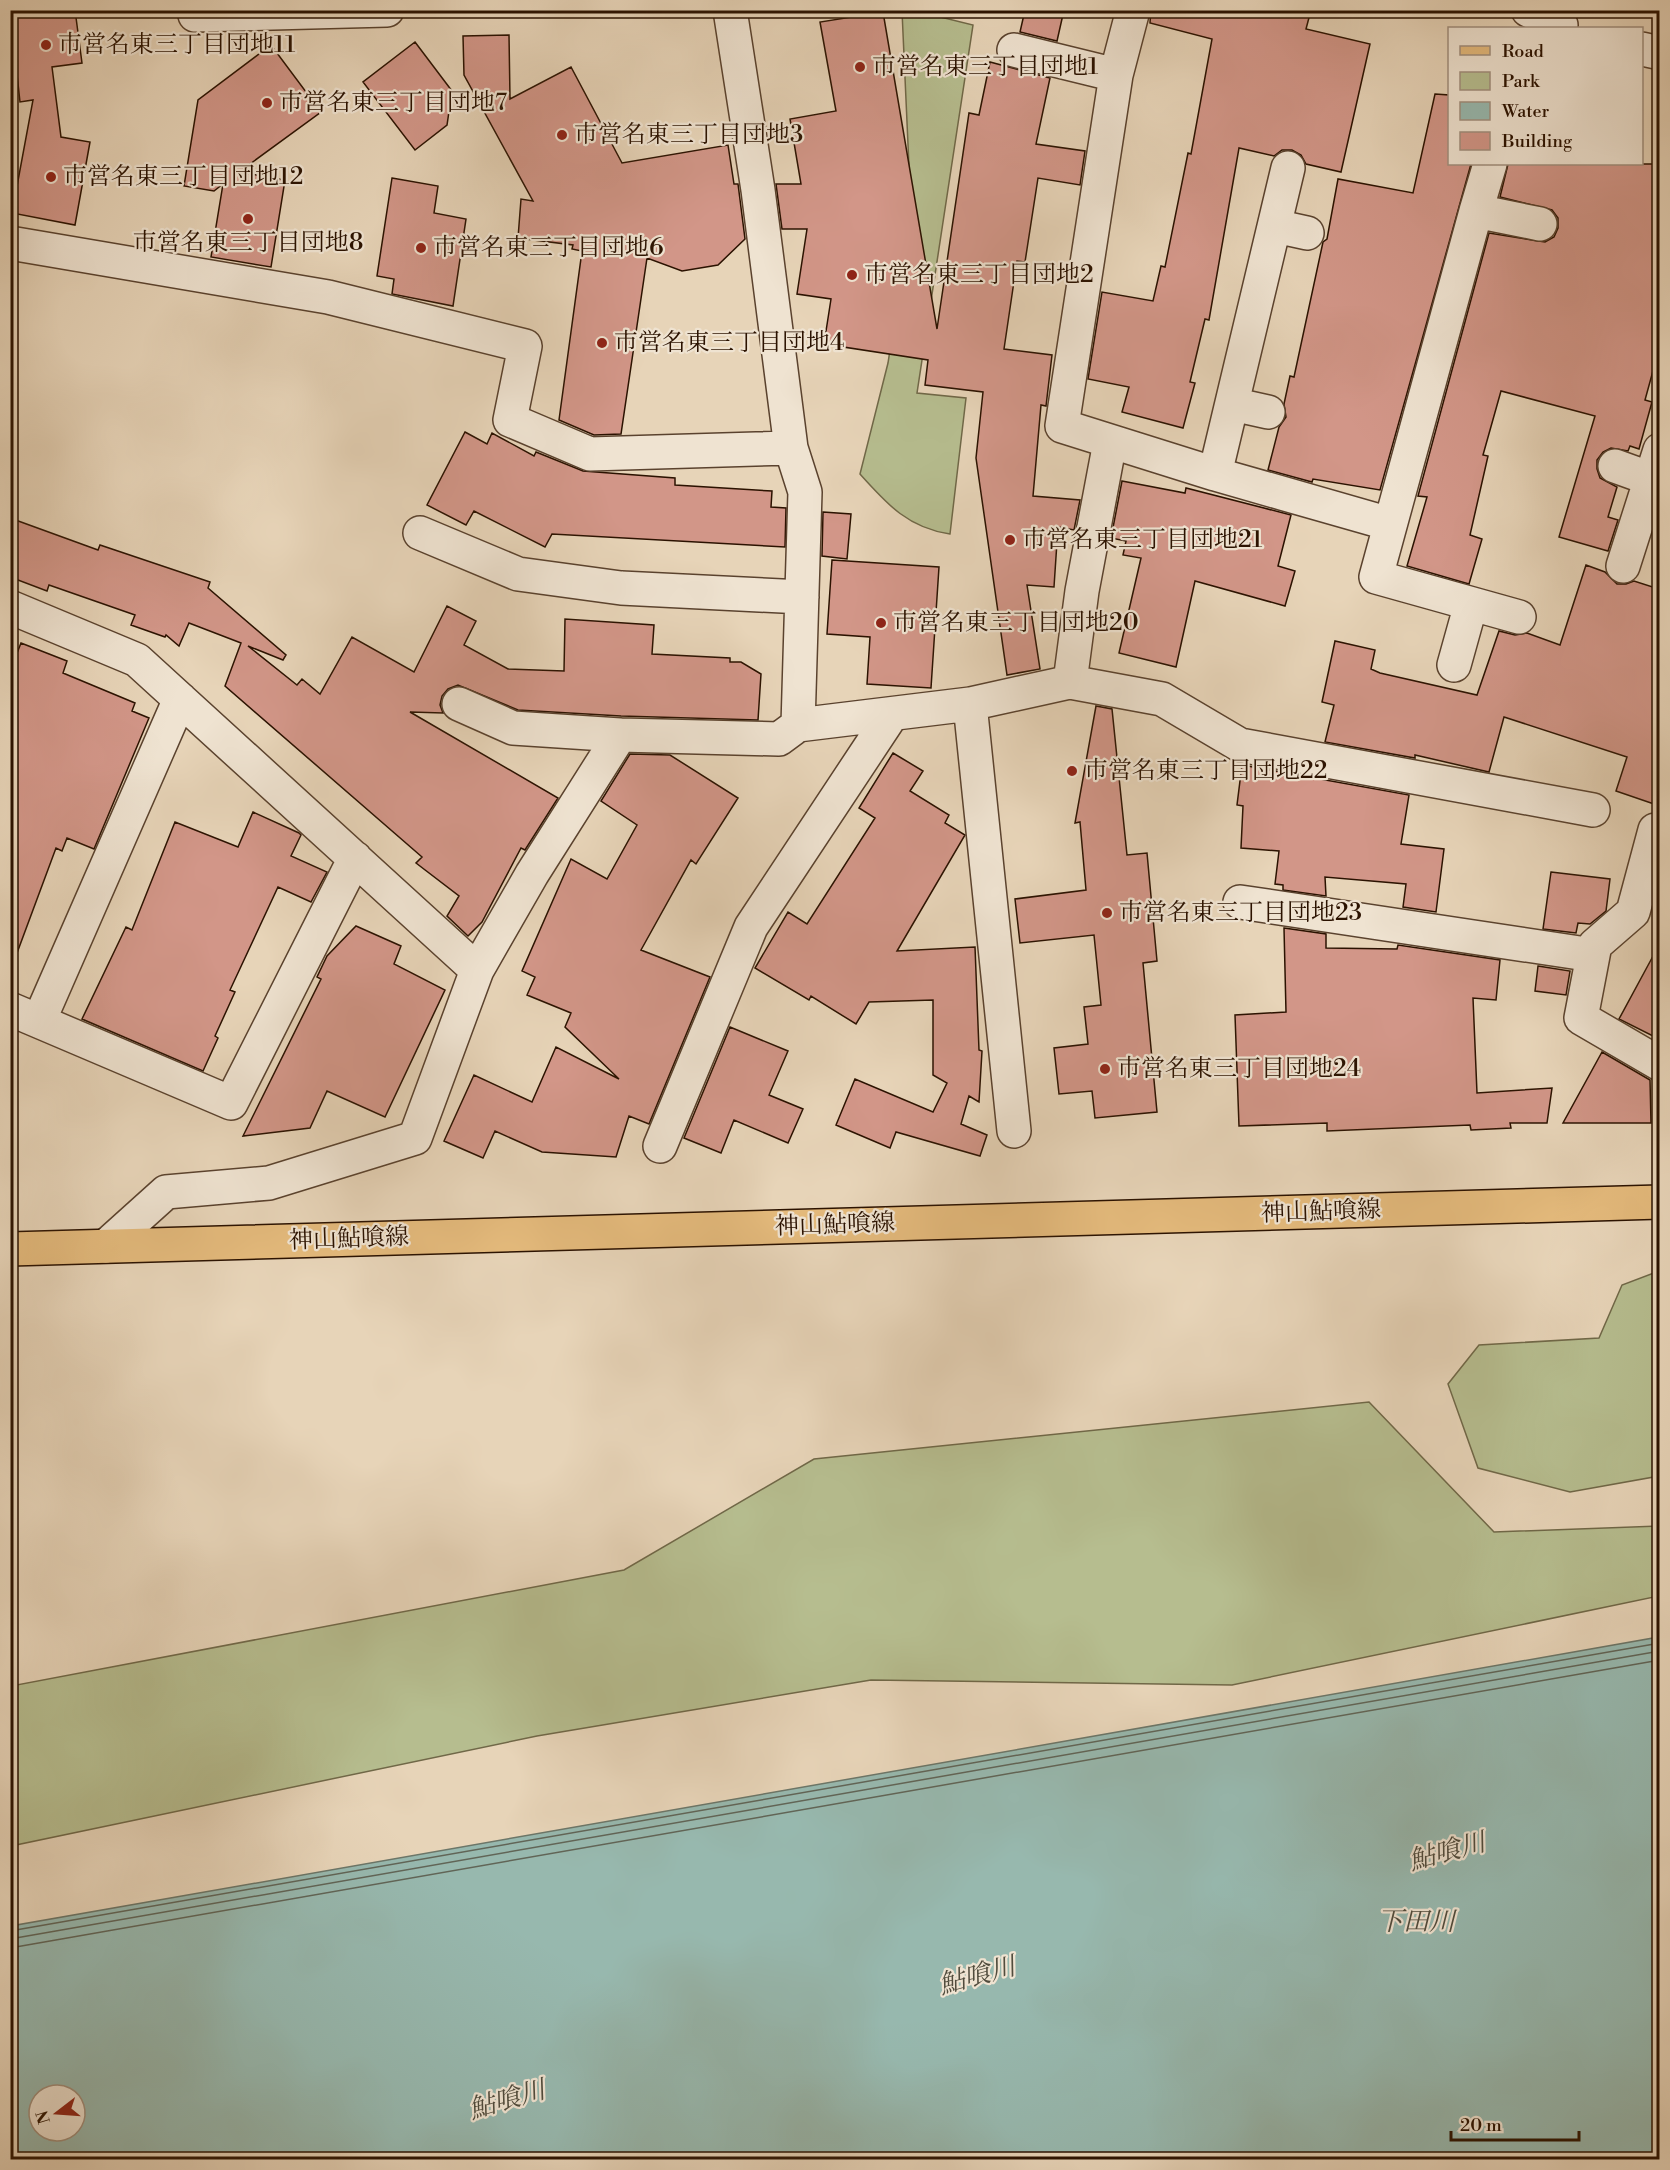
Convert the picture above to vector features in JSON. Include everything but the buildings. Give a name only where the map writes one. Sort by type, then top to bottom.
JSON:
[{"type":"main road","name":"神山鮎喰線","points":[[10,1249],[1659,1202]]},
{"type":"street","points":[[196,10],[195,15],[387,10]]},
{"type":"street","points":[[730,10],[758,190],[791,448],[805,492],[798,725]]},
{"type":"street","points":[[1133,10],[1116,75],[1062,426],[1215,474],[1390,524]]},
{"type":"street","points":[[1643,49],[1659,53]]},
{"type":"street","points":[[1014,50],[1116,75]]},
{"type":"street","points":[[1490,165],[1376,577],[1519,617]]},
{"type":"street","points":[[1215,474],[1288,168]]},
{"type":"street","points":[[1476,212],[1540,224]]},
{"type":"street","points":[[1275,226],[1307,233]]},
{"type":"street","points":[[10,243],[328,297],[525,346],[510,420],[590,454],[791,448]]},
{"type":"street","points":[[1232,404],[1268,412]]},
{"type":"street","points":[[1070,682],[1082,591],[1110,442]]},
{"type":"street","points":[[1615,466],[1655,465],[1623,566]]},
{"type":"street","points":[[420,533],[518,574],[621,588],[802,597]]},
{"type":"street","points":[[1454,665],[1471,604]]},
{"type":"street","points":[[12,612],[137,660],[477,970]]},
{"type":"street","points":[[459,704],[513,728],[620,735],[779,739],[798,725],[970,704],[1070,682],[1162,699],[1240,745],[1593,810]]},
{"type":"street","points":[[180,699],[25,1015],[231,1103],[355,858]]},
{"type":"street","points":[[970,704],[1014,1131]]},
{"type":"street","points":[[660,1146],[750,927],[892,714]]},
{"type":"street","points":[[106,1246],[166,1192],[269,1183],[416,1138],[477,970],[532,874],[620,735]]},
{"type":"street","points":[[1655,830],[1634,912],[1595,945],[1581,1018],[1659,1064]]},
{"type":"street","points":[[1240,902],[1593,955]]},
{"type":"green space","points":[[902,11],[916,11],[973,25],[917,393],[966,398],[950,534],[922,526],[899,513],[860,474],[888,363],[911,211]]},
{"type":"green space","points":[[1659,1271],[1659,1476],[1570,1492],[1478,1468],[1448,1384],[1479,1345],[1599,1338],[1622,1285]]},
{"type":"green space","points":[[1369,1402],[1494,1532],[1659,1526],[1659,1596],[1232,1685],[871,1680],[537,1736],[11,1846],[11,1686],[624,1570],[814,1459]]},
{"type":"water","name":"下田川","points":[[1659,1637],[1659,2159],[11,2159],[11,1926]]},
{"type":"place","name":"市営名東三丁目団地11","points":[[46,45]]},
{"type":"place","name":"市営名東三丁目団地1","points":[[860,67]]},
{"type":"place","name":"市営名東三丁目団地7","points":[[267,103]]},
{"type":"place","name":"市営名東三丁目団地3","points":[[562,135]]},
{"type":"place","name":"市営名東三丁目団地12","points":[[51,177]]},
{"type":"place","name":"市営名東三丁目団地8","points":[[248,219]]},
{"type":"place","name":"市営名東三丁目団地6","points":[[421,248]]},
{"type":"place","name":"市営名東三丁目団地2","points":[[852,275]]},
{"type":"place","name":"市営名東三丁目団地4","points":[[602,343]]},
{"type":"place","name":"市営名東三丁目団地21","points":[[1010,540]]},
{"type":"place","name":"市営名東三丁目団地20","points":[[881,623]]},
{"type":"place","name":"市営名東三丁目団地22","points":[[1072,771]]},
{"type":"place","name":"市営名東三丁目団地23","points":[[1107,913]]},
{"type":"place","name":"市営名東三丁目団地24","points":[[1105,1069]]},
{"type":"water label","name":"鮎喰川","points":[[1447,1852]]},
{"type":"water label","name":"鮎喰川","points":[[977,1976]]},
{"type":"water label","name":"鮎喰川","points":[[507,2100]]}]
